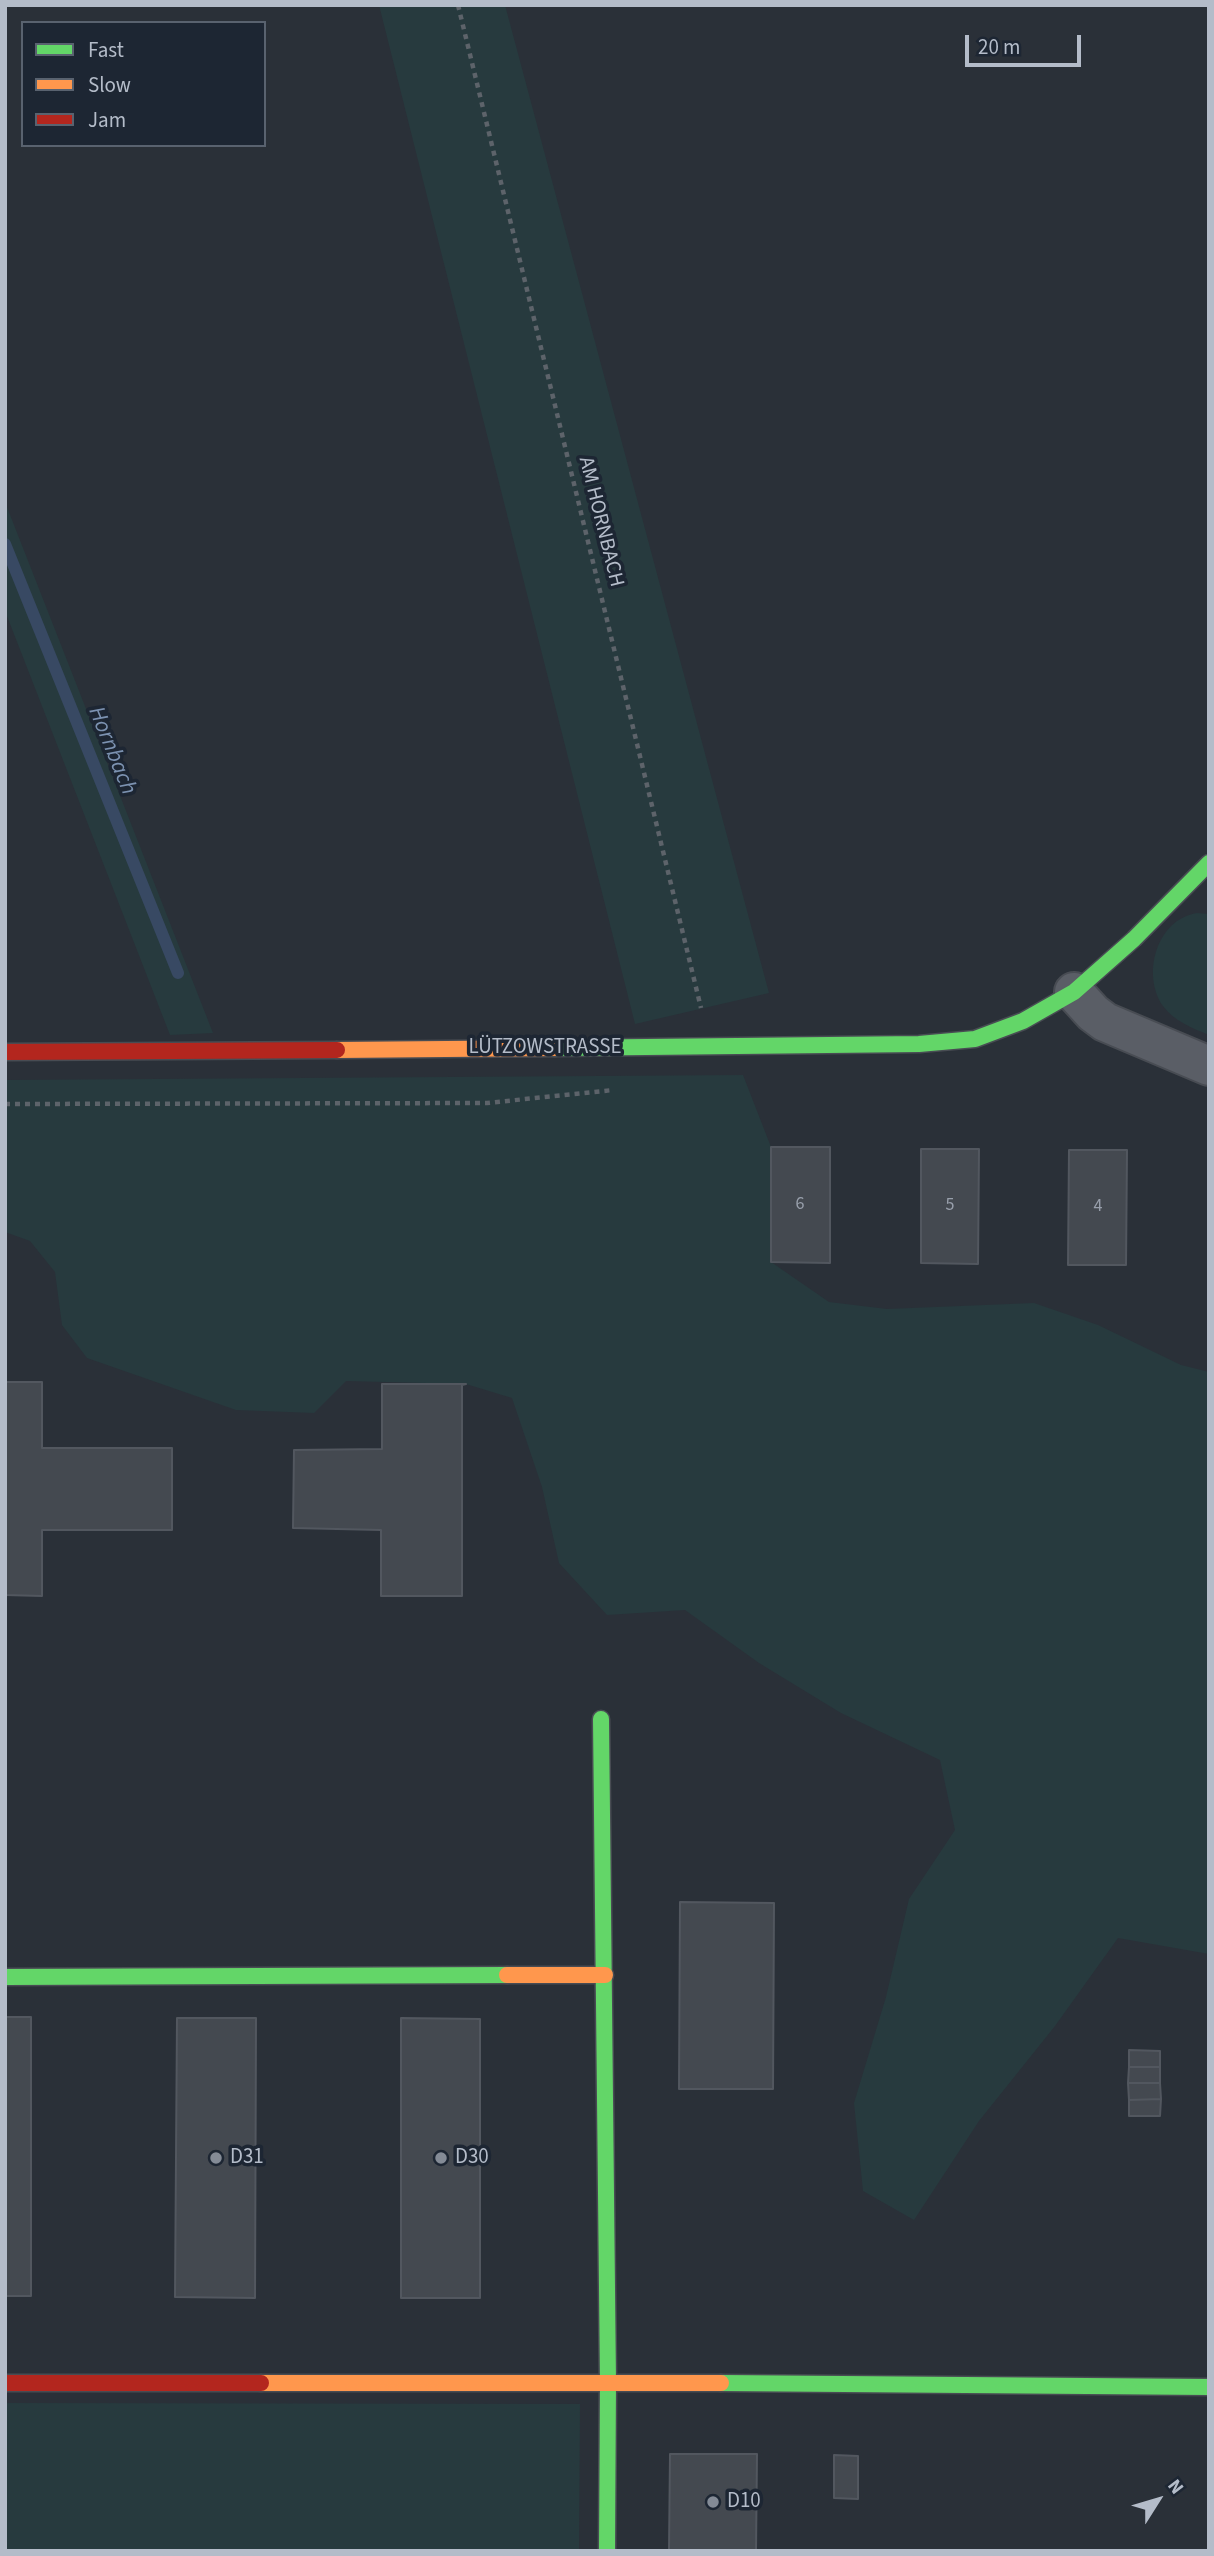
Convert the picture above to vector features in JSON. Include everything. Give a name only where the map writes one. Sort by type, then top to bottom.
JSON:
[{"type":"street","name":"LÜTZOWSTRASSE","points":[[5,1052],[711,1047],[919,1044],[975,1039],[1023,1021],[1074,992],[1134,939],[1209,863]]},
{"type":"street","points":[[1074,992],[1104,1022],[1209,1066]]},
{"type":"street","points":[[601,1719],[606,1975],[607,2551]]},
{"type":"street","points":[[5,1977],[606,1975]]},
{"type":"street","points":[[5,2383],[608,2382],[1209,2387]]},
{"type":"path","name":"AM HORNBACH","points":[[458,5],[711,1047]]},
{"type":"path","points":[[5,1104],[487,1103],[620,1089]]},
{"type":"green space","points":[[379,5],[505,5],[769,993],[635,1024]]},
{"type":"green space","points":[[5,502],[213,1033],[170,1035],[5,611]]},
{"type":"green space","points":[[1197,913],[1209,914],[1209,1035],[1184,1024],[1167,1011],[1153,979],[1157,950],[1163,937],[1183,917]]},
{"type":"green space","points":[[743,1075],[771,1147],[771,1262],[829,1302],[887,1309],[1034,1303],[1098,1325],[1181,1365],[1209,1372],[1209,1954],[1118,1938],[1055,2026],[979,2121],[914,2220],[863,2191],[854,2103],[886,1997],[909,1899],[955,1830],[940,1760],[841,1713],[759,1663],[685,1610],[607,1615],[559,1563],[542,1487],[512,1398],[466,1384],[346,1381],[314,1413],[236,1410],[87,1358],[62,1325],[55,1272],[30,1241],[5,1232],[5,1080]]},
{"type":"green space","points":[[5,2403],[580,2404],[579,2551],[5,2551]]},
{"type":"building","points":[[771,1147],[830,1147],[830,1263],[771,1262]]},
{"type":"building","points":[[921,1149],[979,1149],[978,1264],[921,1263]]},
{"type":"building","points":[[1069,1150],[1127,1150],[1126,1265],[1068,1265]]},
{"type":"building","points":[[5,1382],[42,1382],[42,1448],[172,1448],[172,1530],[42,1530],[42,1596],[5,1595]]},
{"type":"building","points":[[382,1384],[466,1384],[462,1385],[462,1596],[381,1596],[381,1530],[293,1528],[294,1450],[382,1449]]},
{"type":"building","points":[[680,1902],[774,1903],[773,2089],[679,2089]]},
{"type":"building","points":[[5,2017],[31,2017],[31,2296],[5,2296]]},
{"type":"building","name":"D31","points":[[177,2018],[256,2018],[255,2298],[175,2297]]},
{"type":"building","name":"D30","points":[[401,2018],[480,2019],[480,2298],[401,2298]]},
{"type":"building","points":[[1129,2050],[1160,2051],[1160,2067],[1129,2067]]},
{"type":"building","points":[[1129,2067],[1160,2067],[1160,2083],[1128,2083]]},
{"type":"building","points":[[1128,2083],[1160,2083],[1161,2099],[1129,2100]]},
{"type":"building","points":[[1161,2099],[1160,2116],[1129,2116],[1129,2100]]},
{"type":"building","name":"D10","points":[[670,2454],[757,2454],[756,2551],[669,2551]]},
{"type":"building","points":[[834,2455],[858,2456],[858,2499],[834,2498]]},
{"type":"waterway","name":"Hornbach","points":[[5,544],[178,973]]},
{"type":"traffic: fast","points":[[555,1048],[919,1044],[975,1039],[1023,1021],[1074,992],[1134,939],[1209,863]]},
{"type":"traffic: fast","points":[[601,1719],[608,2382],[607,2551]]},
{"type":"traffic: fast","points":[[5,1977],[507,1975]]},
{"type":"traffic: fast","points":[[721,2383],[1209,2387]]},
{"type":"traffic: slow","points":[[337,1050],[555,1048]]},
{"type":"traffic: slow","points":[[507,1975],[605,1975]]},
{"type":"traffic: slow","points":[[261,2383],[721,2383]]},
{"type":"traffic: jam","points":[[5,1052],[337,1050]]},
{"type":"traffic: jam","points":[[5,2383],[261,2383]]},
{"type":"place","name":"D31","points":[[216,2158]]},
{"type":"place","name":"D30","points":[[441,2158]]},
{"type":"place","name":"D10","points":[[713,2502]]}]
